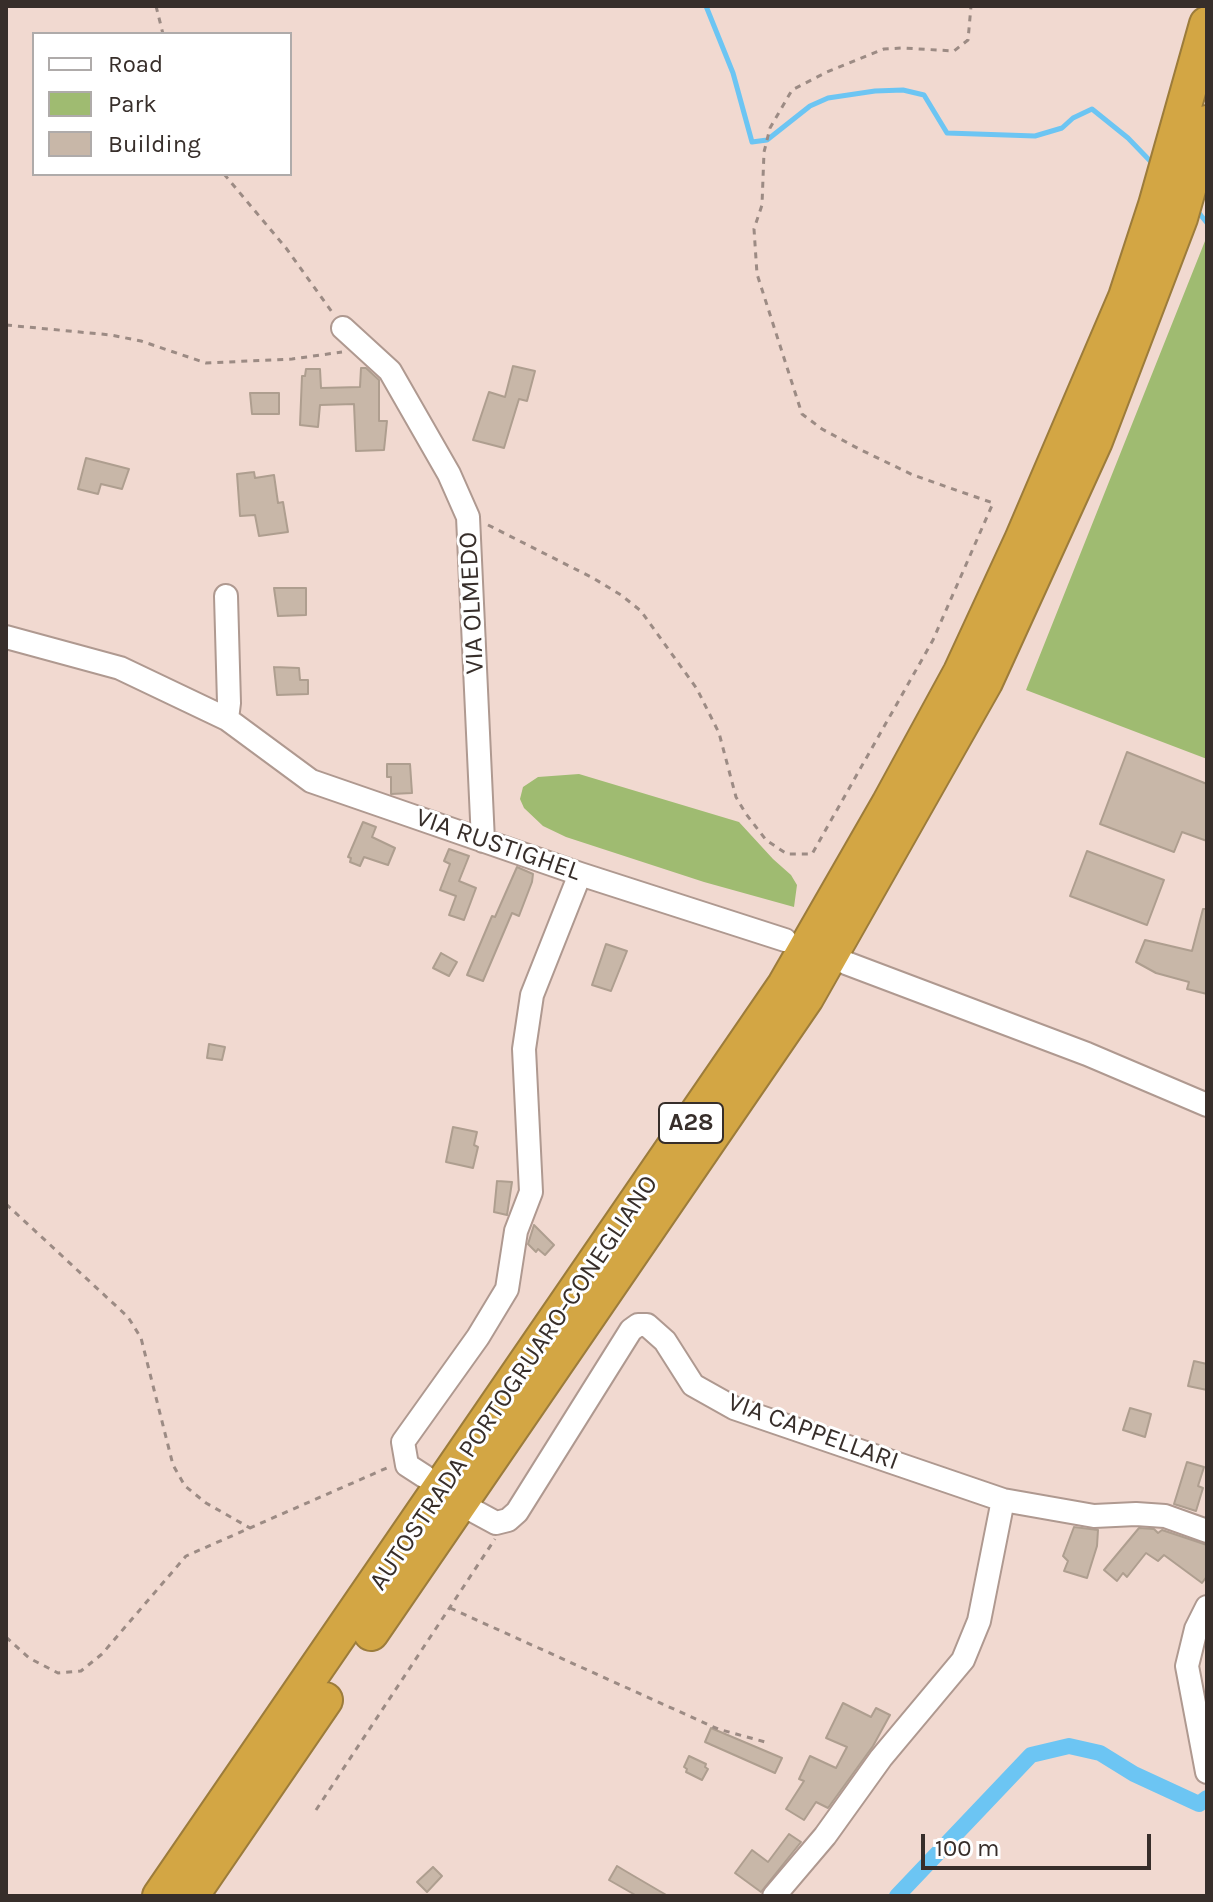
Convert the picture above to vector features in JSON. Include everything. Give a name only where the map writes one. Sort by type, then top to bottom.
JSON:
[{"type":"highway","name":"AUTOSTRADA PORTOGRUARO-CONEGLIANO","points":[[191,1896],[806,998],[985,682],[1095,441],[1197,128],[1207,24]]},
{"type":"highway","name":"AUTOSTRADA PORTOGRUARO-CONEGLIANO","points":[[160,1896],[785,985],[961,672],[1066,442],[1126,297],[1160,236]]},
{"type":"street","name":"VIA OLMEDO","points":[[343,328],[390,371],[449,474],[468,517],[483,841]]},
{"type":"street","points":[[226,596],[227,719]]},
{"type":"street","name":"VIA RUSTIGHEL","points":[[6,637],[120,668],[227,719],[311,781],[580,874],[785,940]]},
{"type":"street","points":[[424,1476],[407,1465],[403,1442],[478,1337],[507,1289],[516,1231],[531,1192],[524,1049],[532,995],[580,874]]},
{"type":"street","points":[[846,963],[1206,1099]]},
{"type":"street","name":"VIA CAPPELLARI","points":[[496,1523],[508,1520],[517,1512],[631,1330],[638,1325],[647,1325],[665,1341],[693,1385],[734,1408],[1003,1500],[1094,1516],[1165,1516],[1207,1531]]},
{"type":"street","points":[[774,1896],[825,1836],[881,1758],[963,1660],[979,1621],[1003,1500]]},
{"type":"street","points":[[472,1510],[496,1523]]},
{"type":"street","points":[[1207,1607],[1196,1629],[1187,1666],[1207,1772]]},
{"type":"path","points":[[156,6],[162,32]]},
{"type":"path","points":[[468,517],[503,531],[593,578],[641,611],[697,689],[719,733],[736,797],[746,814],[766,840],[787,854],[812,854],[933,640],[993,503],[913,475],[822,429],[802,414],[757,274],[754,229],[762,205],[764,152],[770,128],[792,90],[884,49],[954,51],[968,40],[971,6]]},
{"type":"path","points":[[226,176],[286,248],[343,328]]},
{"type":"path","points":[[6,325],[111,335],[141,341],[206,363],[292,359],[366,349]]},
{"type":"path","points":[[6,1204],[128,1317],[141,1338],[173,1465],[185,1486],[206,1503],[250,1528]]},
{"type":"path","points":[[6,1637],[29,1658],[58,1673],[81,1671],[102,1654],[186,1556],[406,1459]]},
{"type":"path","points":[[316,1810],[495,1540],[496,1523]]},
{"type":"path","points":[[450,1608],[718,1729],[769,1743]]},
{"type":"green space","points":[[1207,236],[1207,759],[1026,690]]},
{"type":"green space","points":[[579,774],[739,822],[791,875],[797,885],[794,907],[704,882],[566,837],[543,826],[524,808],[520,799],[523,787],[538,777]]},
{"type":"building","points":[[513,366],[535,371],[527,401],[519,399],[504,448],[473,440],[489,392],[505,397]]},
{"type":"building","points":[[361,368],[366,368],[379,380],[379,421],[387,421],[384,450],[356,451],[354,404],[320,405],[318,427],[300,425],[302,376],[305,376],[306,369],[320,369],[321,388],[360,387]]},
{"type":"building","points":[[250,393],[279,393],[279,414],[252,414]]},
{"type":"building","points":[[86,458],[129,469],[122,489],[101,484],[98,494],[78,489]]},
{"type":"building","points":[[254,472],[255,478],[274,475],[278,503],[283,502],[288,532],[259,536],[255,515],[240,516],[237,474]]},
{"type":"building","points":[[274,588],[306,588],[306,615],[278,616]]},
{"type":"building","points":[[274,667],[299,668],[300,680],[308,680],[308,694],[277,695]]},
{"type":"building","points":[[1127,752],[1207,784],[1207,841],[1182,832],[1174,852],[1100,824]]},
{"type":"building","points":[[387,764],[410,764],[412,793],[391,794]]},
{"type":"building","points":[[363,822],[376,827],[372,837],[395,848],[388,865],[364,857],[360,866],[350,862],[351,858],[348,857]]},
{"type":"building","points":[[449,849],[469,856],[459,881],[476,888],[464,920],[449,915],[456,896],[440,890],[450,864],[444,861]]},
{"type":"building","points":[[1087,851],[1164,880],[1147,925],[1070,896]]},
{"type":"building","points":[[517,867],[533,874],[519,916],[512,913],[483,981],[467,975],[492,916],[495,917]]},
{"type":"building","points":[[1203,909],[1207,909],[1207,994],[1187,989],[1189,982],[1156,973],[1136,962],[1145,940],[1192,951]]},
{"type":"building","points":[[606,944],[627,951],[611,991],[592,985]]},
{"type":"building","points":[[441,953],[457,962],[449,976],[433,968]]},
{"type":"building","points":[[209,1044],[225,1047],[222,1060],[207,1058]]},
{"type":"building","points":[[453,1127],[477,1132],[474,1145],[478,1147],[473,1168],[446,1162]]},
{"type":"building","points":[[497,1181],[512,1182],[507,1215],[494,1212]]},
{"type":"building","points":[[534,1225],[554,1245],[545,1255],[528,1244]]},
{"type":"building","points":[[1194,1361],[1207,1364],[1207,1390],[1188,1386]]},
{"type":"building","points":[[1130,1408],[1151,1414],[1145,1437],[1123,1430]]},
{"type":"building","points":[[1187,1462],[1204,1467],[1198,1486],[1203,1488],[1196,1511],[1174,1504]]},
{"type":"building","points":[[1074,1527],[1098,1530],[1097,1546],[1087,1578],[1064,1571],[1068,1561],[1063,1556]]},
{"type":"building","points":[[1139,1528],[1154,1529],[1158,1533],[1162,1530],[1207,1545],[1207,1576],[1202,1583],[1164,1555],[1158,1561],[1146,1553],[1127,1577],[1123,1573],[1117,1581],[1104,1570]]},
{"type":"building","points":[[843,1703],[871,1717],[876,1708],[890,1715],[873,1746],[828,1808],[816,1802],[804,1820],[786,1809],[804,1781],[799,1779],[810,1756],[836,1768],[847,1747],[826,1738]]},
{"type":"building","points":[[711,1728],[782,1758],[775,1773],[705,1742]]},
{"type":"building","points":[[689,1756],[706,1764],[708,1769],[702,1780],[686,1772],[684,1767]]},
{"type":"building","points":[[789,1834],[801,1842],[761,1892],[735,1873],[752,1850],[768,1862]]},
{"type":"building","points":[[617,1866],[668,1896],[637,1896],[609,1880]]},
{"type":"building","points":[[433,1867],[442,1876],[427,1892],[417,1882]]},
{"type":"waterway","points":[[706,6],[733,73],[752,142],[767,140],[810,106],[828,98],[903,90],[924,95],[947,133],[1035,136],[1062,128],[1073,118],[1092,109],[1128,138],[1155,166]]},
{"type":"waterway","points":[[1195,208],[1207,223]]},
{"type":"waterway","points":[[897,1896],[1031,1755],[1069,1746],[1100,1753],[1134,1774],[1199,1804],[1207,1798]]}]
